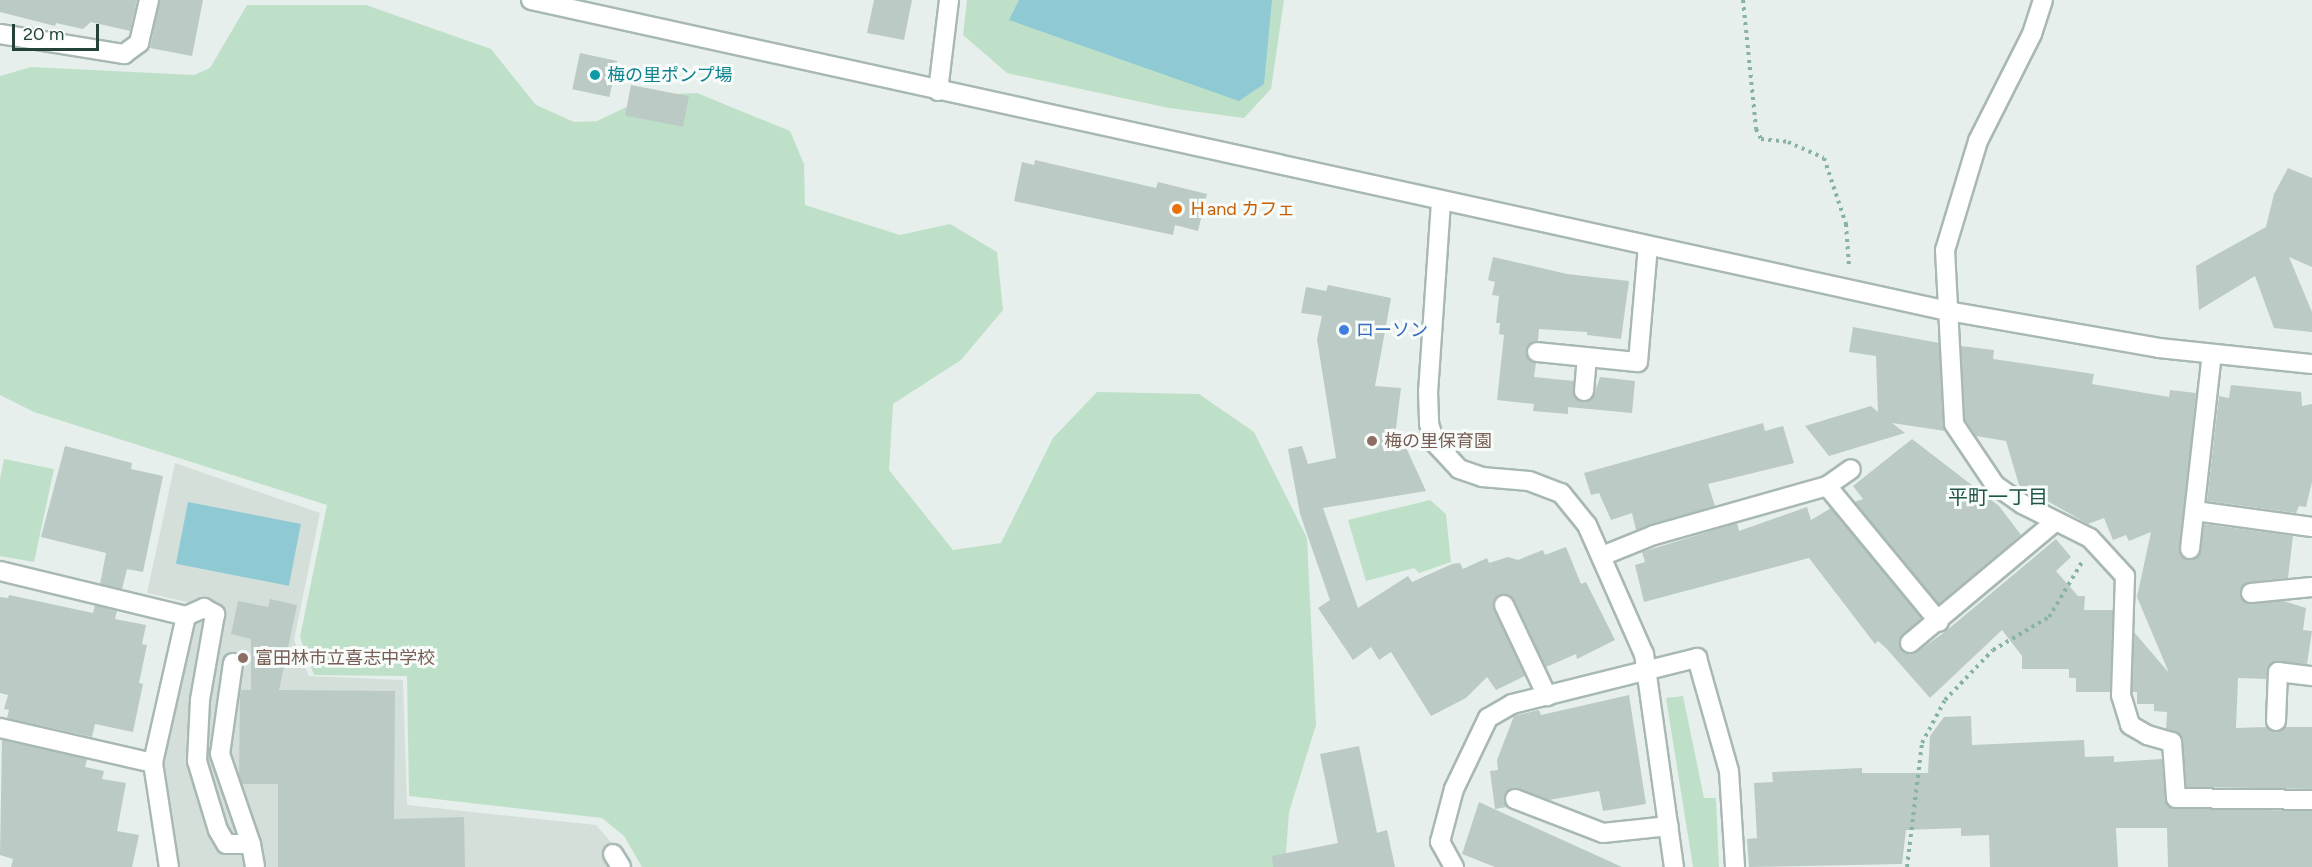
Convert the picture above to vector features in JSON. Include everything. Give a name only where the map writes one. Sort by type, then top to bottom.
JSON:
[{"type":"street","points":[[0,34],[124,54],[134,50],[139,43],[149,0]]},
{"type":"street","points":[[531,0],[1441,202],[1948,311],[2212,354],[2312,364]]},
{"type":"street","points":[[938,90],[949,0]]},
{"type":"street","points":[[2043,0],[2032,34],[1978,141],[1945,250],[1954,424],[1995,484],[2056,521],[2090,538],[2125,576],[2121,695],[2130,724],[2147,735],[2172,742],[2176,798],[2312,800]]},
{"type":"street","points":[[1441,202],[1428,391],[1429,424],[1435,443],[1459,470],[1482,477],[1529,481],[1561,493],[1587,525],[1644,654],[1674,867]]},
{"type":"street","points":[[1537,352],[1638,362],[1648,246]]},
{"type":"street","points":[[2190,549],[2212,354]]},
{"type":"street","points":[[1584,391],[1587,357]]},
{"type":"street","points":[[1602,556],[1654,535],[1827,486],[1851,468]]},
{"type":"street","points":[[1827,486],[1939,622]]},
{"type":"street","points":[[2195,511],[2312,526]]},
{"type":"street","points":[[1910,643],[1939,622],[2056,521]]},
{"type":"street","points":[[0,572],[186,616],[204,608],[215,614],[200,700],[197,761],[218,831],[226,844],[251,844]]},
{"type":"street","points":[[2251,593],[2312,587]]},
{"type":"street","points":[[1504,604],[1547,696]]},
{"type":"street","points":[[170,867],[153,763],[186,616]]},
{"type":"street","points":[[1454,867],[1440,842],[1454,789],[1488,718],[1512,704],[1646,673],[1697,658],[1729,771],[1735,867]]},
{"type":"street","points":[[233,663],[220,754],[251,844],[255,867]]},
{"type":"street","points":[[2276,721],[2278,672],[2312,676]]},
{"type":"street","points":[[0,728],[153,763]]},
{"type":"street","points":[[1515,799],[1603,833],[1669,826]]},
{"type":"path","points":[[1743,0],[1756,129],[1761,139],[1788,141],[1824,158],[1846,224],[1850,290]]},
{"type":"path","points":[[1906,867],[1922,743],[1945,700],[1993,650],[2049,617],[2080,566],[2090,538]]},
{"type":"shaded area","name":"富田林市立喜志中学校","points":[[175,463],[320,513],[294,640],[309,676],[403,680],[407,805],[596,825],[633,867],[179,867],[163,768],[196,604],[147,593]]},
{"type":"green space","points":[[967,0],[1284,0],[1271,89],[1244,118],[1169,108],[1007,73],[963,35]]},
{"type":"green space","points":[[247,5],[366,5],[491,49],[536,105],[574,122],[597,121],[652,95],[697,93],[790,131],[804,164],[805,205],[900,235],[950,224],[997,252],[1003,310],[961,360],[893,404],[889,470],[953,550],[1001,543],[1053,438],[1097,392],[1199,394],[1254,432],[1307,538],[1316,725],[1289,812],[1285,867],[642,867],[624,836],[602,818],[409,796],[407,676],[314,675],[300,637],[327,505],[34,412],[0,395],[0,76],[31,67],[194,75],[210,68]]},
{"type":"green space","points":[[4,459],[54,469],[34,562],[0,556],[0,479]]},
{"type":"green space","points":[[1430,500],[1446,514],[1451,562],[1419,573],[1414,568],[1366,581],[1348,520]]},
{"type":"green space","points":[[1683,696],[1704,798],[1716,798],[1719,867],[1693,867],[1666,698]]},
{"type":"water","points":[[1019,0],[1272,0],[1264,84],[1239,101],[1009,20]]},
{"type":"water","points":[[188,502],[301,524],[289,586],[176,564]]},
{"type":"building","points":[[0,0],[137,0],[130,31],[91,22],[83,29],[56,23],[55,26],[0,12]]},
{"type":"building","points":[[160,0],[203,0],[192,56],[150,48]]},
{"type":"building","points":[[874,0],[912,0],[904,40],[867,33]]},
{"type":"building","name":"梅の里ポンプ場","points":[[580,53],[617,61],[609,97],[572,89]]},
{"type":"building","points":[[631,85],[689,96],[683,127],[625,115]]},
{"type":"building","points":[[1035,160],[1156,188],[1158,182],[1207,194],[1198,231],[1175,225],[1173,235],[1014,201],[1022,162],[1034,165]]},
{"type":"building","points":[[2288,168],[2312,178],[2312,267],[2289,257],[2312,312],[2312,332],[2274,328],[2255,276],[2199,310],[2196,266],[2266,227],[2274,194]]},
{"type":"building","points":[[1493,257],[1567,274],[1629,281],[1621,339],[1587,335],[1587,332],[1539,329],[1538,341],[1528,345],[1526,351],[1536,363],[1534,377],[1574,381],[1574,395],[1582,402],[1593,398],[1600,377],[1635,381],[1632,413],[1568,407],[1568,414],[1533,411],[1534,404],[1497,400],[1504,335],[1499,334],[1500,323],[1496,323],[1499,296],[1492,295],[1495,282],[1488,280]]},
{"type":"building","points":[[1328,285],[1391,298],[1375,386],[1401,388],[1395,436],[1403,441],[1426,491],[1323,508],[1358,608],[1408,576],[1412,582],[1452,564],[1460,563],[1463,569],[1487,558],[1489,563],[1508,557],[1518,560],[1543,550],[1545,555],[1566,547],[1581,584],[1586,582],[1615,640],[1577,659],[1576,654],[1546,667],[1514,600],[1500,595],[1494,599],[1494,609],[1525,676],[1496,690],[1487,677],[1466,698],[1431,716],[1391,652],[1379,660],[1371,647],[1353,660],[1318,608],[1330,600],[1300,514],[1288,449],[1302,446],[1308,464],[1336,458],[1317,339],[1322,316],[1301,313],[1306,287],[1326,291]]},
{"type":"building","points":[[1853,327],[1939,343],[1945,431],[1892,423],[1905,433],[1829,456],[1805,426],[1871,406],[1878,412],[1876,356],[1849,352]]},
{"type":"building","points":[[1961,346],[1994,350],[1993,359],[2094,374],[2092,384],[2169,397],[2170,390],[2196,393],[2180,553],[2188,560],[2199,556],[2204,524],[2293,536],[2288,578],[2249,582],[2241,588],[2240,595],[2247,603],[2284,601],[2306,608],[2303,630],[2312,631],[2307,664],[2274,662],[2268,666],[2266,679],[2238,678],[2236,728],[2267,727],[2276,732],[2285,727],[2312,727],[2312,789],[2186,787],[2181,735],[2166,729],[2167,712],[2154,711],[2154,704],[2137,704],[2137,692],[2132,692],[2134,632],[2169,673],[2137,597],[2151,532],[2129,541],[2126,535],[2113,540],[2104,518],[2088,524],[2019,485],[2006,441],[1976,436],[1965,420]]},
{"type":"building","points":[[2231,385],[2301,392],[2302,406],[2312,404],[2312,482],[2306,507],[2299,506],[2296,513],[2207,501],[2219,396],[2229,398]]},
{"type":"building","points":[[1763,423],[1765,431],[1783,426],[1794,463],[1708,484],[1715,506],[1636,530],[1632,513],[1611,520],[1599,493],[1591,495],[1584,473]]},
{"type":"building","points":[[1912,439],[1999,506],[2021,535],[1939,604],[1854,502],[1863,499],[1853,486]]},
{"type":"building","points":[[65,446],[132,463],[131,469],[163,476],[143,572],[127,569],[122,589],[100,584],[106,553],[41,537]]},
{"type":"building","points":[[1807,507],[1811,520],[1831,508],[1922,619],[1900,639],[1901,650],[1907,654],[1917,652],[1946,631],[2056,539],[2071,557],[2056,571],[2078,596],[2085,596],[2084,610],[2113,610],[2110,692],[2076,692],[2076,678],[2069,678],[2069,669],[2022,669],[2022,656],[2002,630],[1930,698],[1886,648],[1878,641],[1875,644],[1809,558],[1644,602],[1635,565],[1645,562],[1642,552],[1737,523],[1739,531]]},
{"type":"building","points":[[9,595],[93,613],[95,605],[117,611],[115,619],[146,625],[142,644],[147,645],[139,683],[143,684],[133,732],[95,724],[92,737],[7,718],[9,710],[4,709],[8,695],[0,693],[0,597],[8,598]]},
{"type":"building","points":[[270,599],[297,605],[279,690],[395,691],[394,819],[464,817],[465,867],[278,867],[278,784],[242,784],[239,776],[240,695],[241,690],[251,690],[251,639],[231,634],[238,601],[268,607]]},
{"type":"building","points":[[1629,695],[1646,804],[1603,811],[1599,791],[1549,800],[1514,788],[1504,796],[1507,807],[1495,809],[1490,771],[1498,770],[1497,760],[1514,716],[1539,710],[1541,715]]},
{"type":"building","points":[[1971,716],[1972,745],[2084,740],[2085,757],[2114,756],[2114,762],[2162,759],[2165,799],[2171,808],[2312,811],[2312,867],[2168,867],[2167,828],[2116,828],[2118,867],[1990,867],[1989,835],[1961,836],[1961,828],[1906,830],[1902,864],[1749,867],[1747,839],[1757,838],[1754,783],[1773,782],[1772,772],[1862,768],[1862,773],[1928,773],[1930,736],[1944,717]]},
{"type":"building","points":[[2,740],[87,759],[85,767],[104,771],[102,779],[126,783],[117,831],[139,835],[132,867],[11,867],[13,859],[0,855]]},
{"type":"building","points":[[1359,746],[1377,833],[1387,830],[1395,867],[1273,867],[1272,856],[1338,843],[1320,754]]},
{"type":"building","points":[[1479,802],[1622,867],[1495,867],[1462,854]]},
{"type":"place","name":"梅の里ポンプ場","points":[[595,75]]},
{"type":"place","name":"Ｈand カフェ","points":[[1177,209]]},
{"type":"place","name":"ローソン","points":[[1344,330]]},
{"type":"place","name":"梅の里保育園","points":[[1372,441]]},
{"type":"place","name":"富田林市立喜志中学校","points":[[243,658]]},
{"type":"district","name":"平町一丁目","points":[[1998,497]]}]
